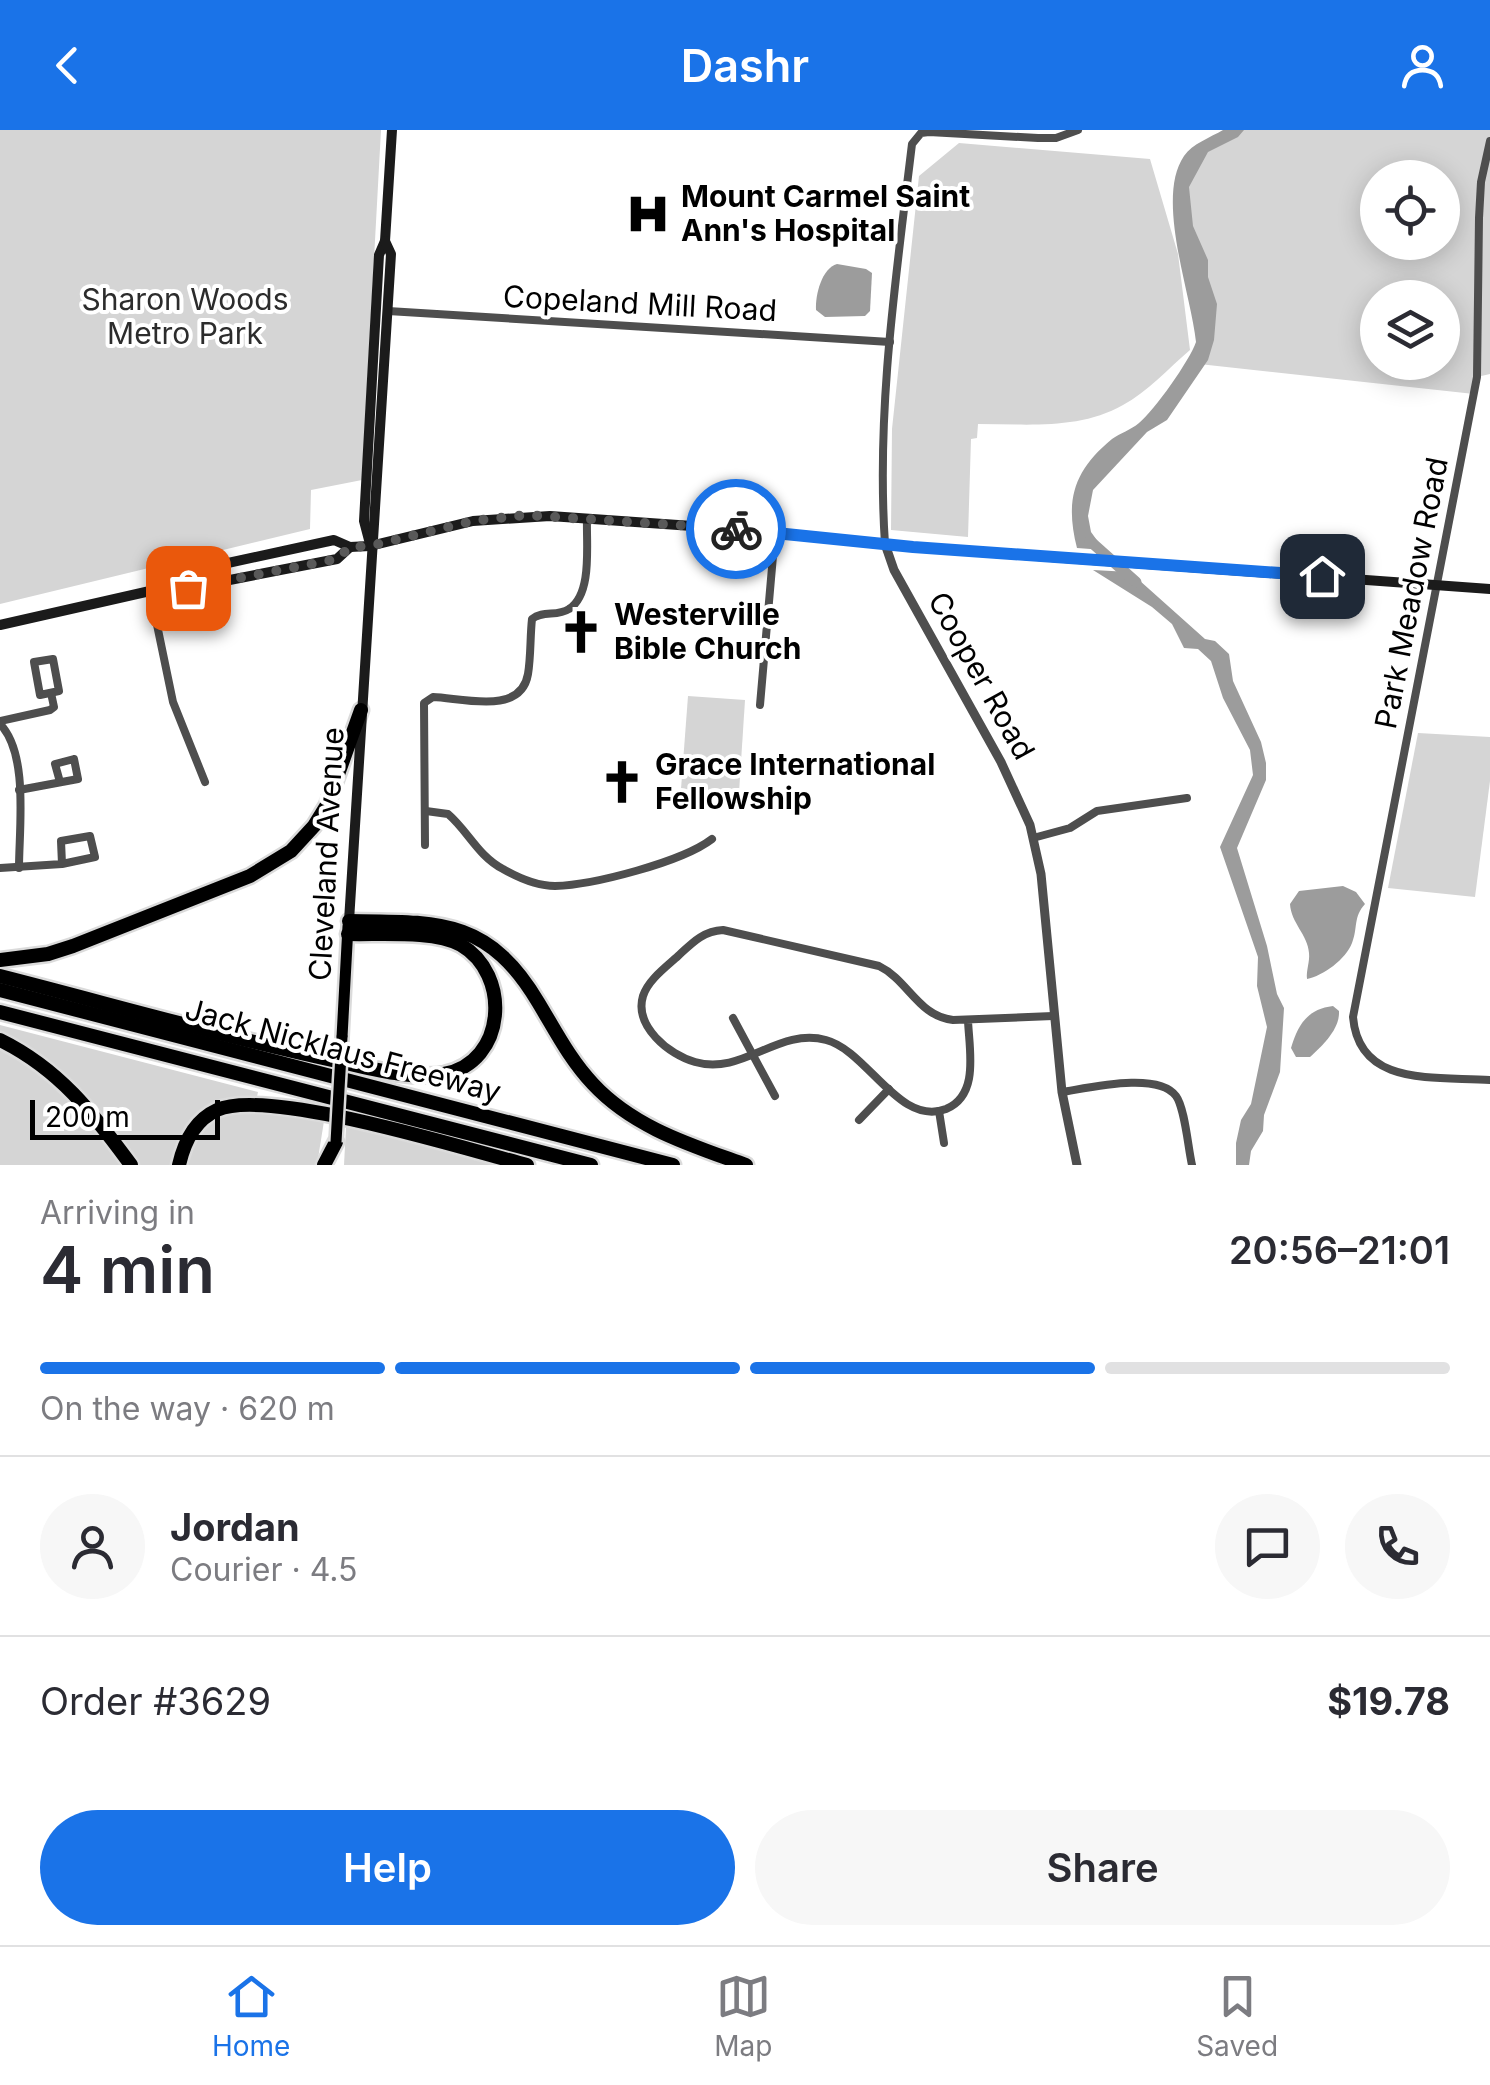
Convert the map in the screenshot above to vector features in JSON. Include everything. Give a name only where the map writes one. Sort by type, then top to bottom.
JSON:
[{"type":"highway","points":[[0,960],[25,959],[73,946],[250,876],[291,851],[328,806],[360,710]]},
{"type":"highway","points":[[348,928],[446,926],[464,930],[489,944],[522,976],[575,1062],[617,1106],[666,1135],[746,1165]]},
{"type":"highway","points":[[0,976],[282,1049],[382,1070],[443,1074],[468,1064],[493,1028],[496,998],[486,966],[460,944],[436,937],[348,928]]},
{"type":"highway","name":"Jack Nicklaus Freeway","points":[[0,990],[673,1165]]},
{"type":"highway","name":"Jack Nicklaus Freeway","points":[[0,1012],[591,1165]]},
{"type":"highway","points":[[0,1040],[51,1070],[70,1087],[131,1165]]},
{"type":"highway","points":[[179,1165],[188,1138],[205,1118],[217,1110],[254,1104],[301,1108],[527,1165]]},
{"type":"highway","points":[[324,1165],[336,1142]]},
{"type":"main road","points":[[370,546],[364,521],[378,256],[385,241],[392,130]]},
{"type":"main road","points":[[370,546],[377,519],[392,254],[385,241]]},
{"type":"main road","points":[[150,591],[159,578],[334,540],[350,547],[370,546],[473,521],[526,515],[1490,589]]},
{"type":"main road","name":"Cleveland Avenue","points":[[334,1165],[370,546]]},
{"type":"main road","points":[[0,624],[150,591],[163,593],[337,559],[350,547]]},
{"type":"street","name":"Cooper Road","points":[[1077,1165],[1062,1092],[1034,838],[1010,780],[894,570],[885,544],[882,446],[890,342],[915,138],[928,132],[1056,138],[1078,130]]},
{"type":"street","name":"Park Meadow Road","points":[[1490,141],[1481,182],[1479,218],[1477,377],[1353,1017],[1362,1050],[1378,1066],[1400,1073],[1490,1080]]},
{"type":"street","name":"Copeland Mill Road","points":[[388,311],[890,342]]},
{"type":"street","points":[[425,845],[424,703],[432,697],[505,701],[517,696],[526,685],[532,619],[541,613],[556,614],[569,609],[580,598],[587,518]]},
{"type":"street","points":[[760,705],[774,533]]},
{"type":"street","points":[[150,591],[174,702],[204,782]]},
{"type":"street","points":[[53,659],[59,691],[51,693],[40,695],[34,662],[53,659]]},
{"type":"street","points":[[19,868],[17,760],[10,734],[0,722],[50,710],[54,707],[51,693]]},
{"type":"street","points":[[19,790],[60,782]]},
{"type":"street","points":[[1034,838],[1070,828],[1097,810],[1187,798]]},
{"type":"street","points":[[426,811],[448,814],[477,849],[500,868],[553,886],[632,871],[699,848],[712,839]]},
{"type":"street","points":[[0,868],[62,864],[94,857],[90,836],[62,841],[62,864]]},
{"type":"street","points":[[968,1020],[968,1088],[958,1102],[938,1111],[916,1109],[844,1048],[823,1039],[790,1038],[728,1064],[706,1065],[686,1059],[658,1038],[644,1018],[643,998],[652,980],[702,935],[723,930],[879,966],[900,978],[924,1008],[937,1017],[968,1020],[1053,1016]]},
{"type":"street","points":[[732,1018],[776,1096]]},
{"type":"street","points":[[1062,1092],[1118,1083],[1161,1085],[1178,1098],[1192,1165]]},
{"type":"street","points":[[860,1120],[889,1089]]},
{"type":"street","points":[[938,1111],[944,1142]]},
{"type":"green space","name":"Sharon Woods Metro Park","points":[[0,130],[381,130],[362,480],[311,490],[310,529],[0,604]]},
{"type":"green space","points":[[1233,130],[1490,130],[1490,374],[1477,377],[1474,394],[1199,364],[1182,184],[1196,152]]},
{"type":"green space","points":[[959,143],[1150,159],[1178,254],[1190,350],[1141,393],[1089,419],[1052,424],[978,424],[977,438],[971,439],[968,537],[891,530],[892,429],[919,176]]},
{"type":"green space","points":[[688,696],[745,700],[739,793],[681,789]]},
{"type":"green space","points":[[1418,733],[1490,737],[1490,781],[1475,897],[1388,888]]},
{"type":"green space","points":[[0,1025],[258,1092],[256,1101],[237,1102],[178,1144],[173,1165],[140,1165],[83,1095],[0,1035]]},
{"type":"green space","points":[[0,1048],[53,1083],[121,1165],[0,1165]]},
{"type":"green space","points":[[265,1108],[324,1121],[317,1165],[180,1165],[182,1152],[212,1116]]},
{"type":"green space","points":[[346,1127],[506,1165],[344,1165]]},
{"type":"shaded area","points":[[1223,130],[1244,130],[1208,152],[1189,187],[1193,226],[1208,260],[1208,277],[1217,304],[1208,360],[1167,420],[1147,432],[1093,490],[1088,516],[1091,532],[1104,550],[1077,548],[1072,516],[1075,488],[1081,475],[1099,451],[1139,423],[1153,408],[1196,342],[1177,246],[1173,196],[1176,174],[1187,152]]},
{"type":"shaded area","points":[[837,264],[872,273],[870,311],[865,316],[825,317],[816,310],[821,283],[827,271]]},
{"type":"shaded area","points":[[1093,570],[1130,572],[1205,639],[1215,641],[1229,654],[1233,681],[1261,742],[1266,780],[1237,848],[1284,1008],[1280,1072],[1249,1165],[1236,1165],[1236,1143],[1241,1120],[1251,1104],[1267,1027],[1257,986],[1258,957],[1220,847],[1253,775],[1250,750],[1223,698],[1211,661],[1198,649],[1184,648],[1172,624],[1152,607]]},
{"type":"shaded area","points":[[1343,886],[1356,892],[1365,904],[1357,918],[1352,943],[1333,966],[1307,979],[1308,947],[1290,904],[1299,891]]},
{"type":"shaded area","points":[[1333,1006],[1339,1011],[1339,1018],[1330,1036],[1310,1057],[1296,1057],[1291,1048],[1301,1025],[1317,1010]]},
{"type":"waterway","points":[[1090,541],[1136,582]]},
{"type":"way so far","points":[[188,588],[337,559],[350,547],[506,517],[550,516],[736,529]]},
{"type":"place","name":"Mount Carmel Saint Ann's Hospital","points":[[648,214]]},
{"type":"place","name":"Westerville Bible Church","points":[[581,632]]},
{"type":"place","name":"Grace International Fellowship","points":[[622,782]]},
{"type":"route","points":[[736,529],[913,547],[1322,576]]}]
